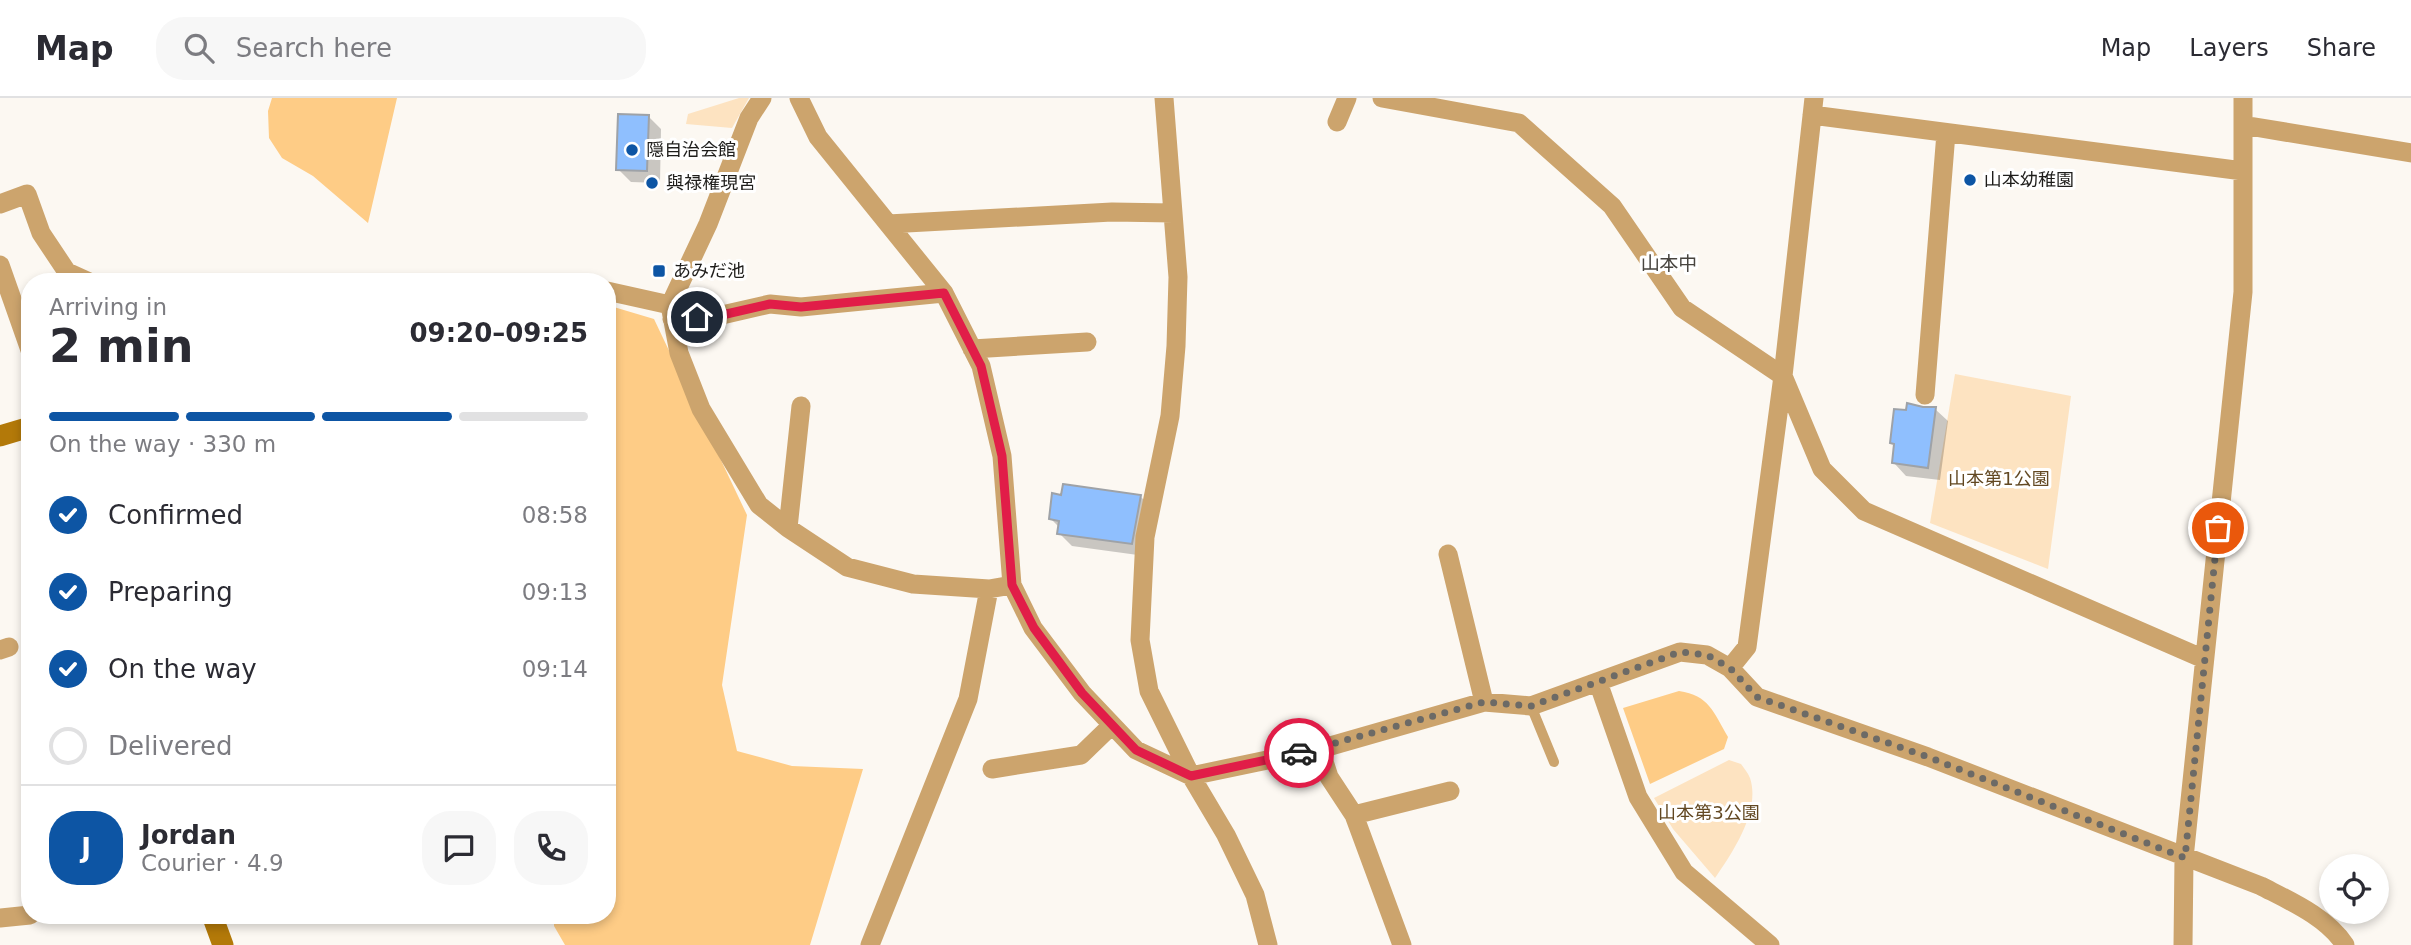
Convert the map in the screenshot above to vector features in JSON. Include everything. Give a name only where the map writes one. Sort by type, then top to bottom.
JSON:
[{"type":"street","points":[[762,98],[749,118],[671,312],[679,353],[701,409],[759,505],[847,567],[913,584],[989,589],[1012,585]]},
{"type":"street","points":[[799,98],[818,137],[944,293],[981,366],[1002,456],[1012,585],[1034,628],[1082,693],[1136,750],[1191,776],[1320,749],[1484,702],[1531,706],[1680,652],[1707,655],[1730,668],[1757,697],[1928,757],[2260,886],[2299,905],[2338,934],[2345,945]]},
{"type":"street","points":[[1164,98],[1178,277],[1176,346],[1170,416],[1145,537],[1140,640],[1149,691],[1255,895],[1268,945]]},
{"type":"street","points":[[1336,122],[1346,98]]},
{"type":"street","points":[[1382,98],[1520,123],[1612,206],[1682,308],[1783,376],[1822,469],[1864,511],[2204,659]]},
{"type":"street","points":[[2183,945],[2185,858],[2243,292],[2243,98]]},
{"type":"street","points":[[1730,668],[1747,647],[1783,376],[1813,106],[1946,132],[2243,171]]},
{"type":"street","points":[[2243,125],[2411,153]]},
{"type":"street","points":[[1925,395],[1946,132]]},
{"type":"street","points":[[0,204],[27,194],[41,233],[69,273]]},
{"type":"street","points":[[888,224],[1112,212],[1173,213]]},
{"type":"street","points":[[0,265],[21,324]]},
{"type":"street","points":[[616,294],[671,312],[722,315],[770,304],[801,307],[944,293]]},
{"type":"street","points":[[972,349],[1087,342]]},
{"type":"street","points":[[788,527],[802,406]]},
{"type":"street","points":[[0,436],[21,430]]},
{"type":"street","points":[[1448,554],[1484,702]]},
{"type":"street","points":[[870,945],[968,699],[989,589]]},
{"type":"street","points":[[1598,682],[1638,797],[1684,872],[1770,945]]},
{"type":"street","points":[[992,769],[1082,755],[1112,724]]},
{"type":"street","points":[[1320,749],[1329,777],[1354,815],[1402,945]]},
{"type":"street","points":[[1354,815],[1450,791]]},
{"type":"street","points":[[0,918],[21,916]]},
{"type":"street","points":[[215,924],[223,945]]},
{"type":"lane","points":[[1531,706],[1554,762]]},
{"type":"green space","points":[[739,98],[749,98],[732,128],[686,124],[688,114]]},
{"type":"green space","name":"山本第1公園","points":[[1955,374],[2071,396],[2048,569],[1930,523]]},
{"type":"green space","name":"山本第3公園","points":[[1729,760],[1741,764],[1749,776],[1752,804],[1743,831],[1715,878],[1673,829],[1654,798]]},
{"type":"shaded area","points":[[272,98],[397,98],[368,223],[313,176],[282,158],[269,138],[268,111]]},
{"type":"shaded area","points":[[616,308],[654,319],[747,515],[722,685],[737,751],[792,766],[863,769],[810,945],[565,945],[554,926],[616,924]]},
{"type":"shaded area","points":[[1679,691],[1689,693],[1710,706],[1728,737],[1724,749],[1650,784],[1623,708]]},
{"type":"building","name":"隠自治会館","points":[[618,114],[649,115],[647,171],[616,170]]},
{"type":"building","points":[[1907,403],[1936,407],[1928,468],[1892,463],[1894,444],[1890,443],[1894,409],[1906,410]]},
{"type":"building","points":[[1063,484],[1141,495],[1132,544],[1057,534],[1059,521],[1049,519],[1052,493],[1061,495]]},
{"type":"way so far","points":[[1299,753],[1484,702],[1531,706],[1680,652],[1707,655],[1730,668],[1757,697],[1928,757],[2185,858],[2218,528]]},
{"type":"place","name":"隠自治会館","points":[[632,150]]},
{"type":"place","name":"山本幼稚園","points":[[1970,180]]},
{"type":"place","name":"與禄権現宮","points":[[652,183]]},
{"type":"place","name":"あみだ池","points":[[659,271]]},
{"type":"district","name":"山本中","points":[[1669,263]]},
{"type":"route","points":[[697,317],[722,315],[770,304],[801,307],[944,293],[981,366],[1002,456],[1012,585],[1034,628],[1082,693],[1136,750],[1191,776],[1299,753]]}]
